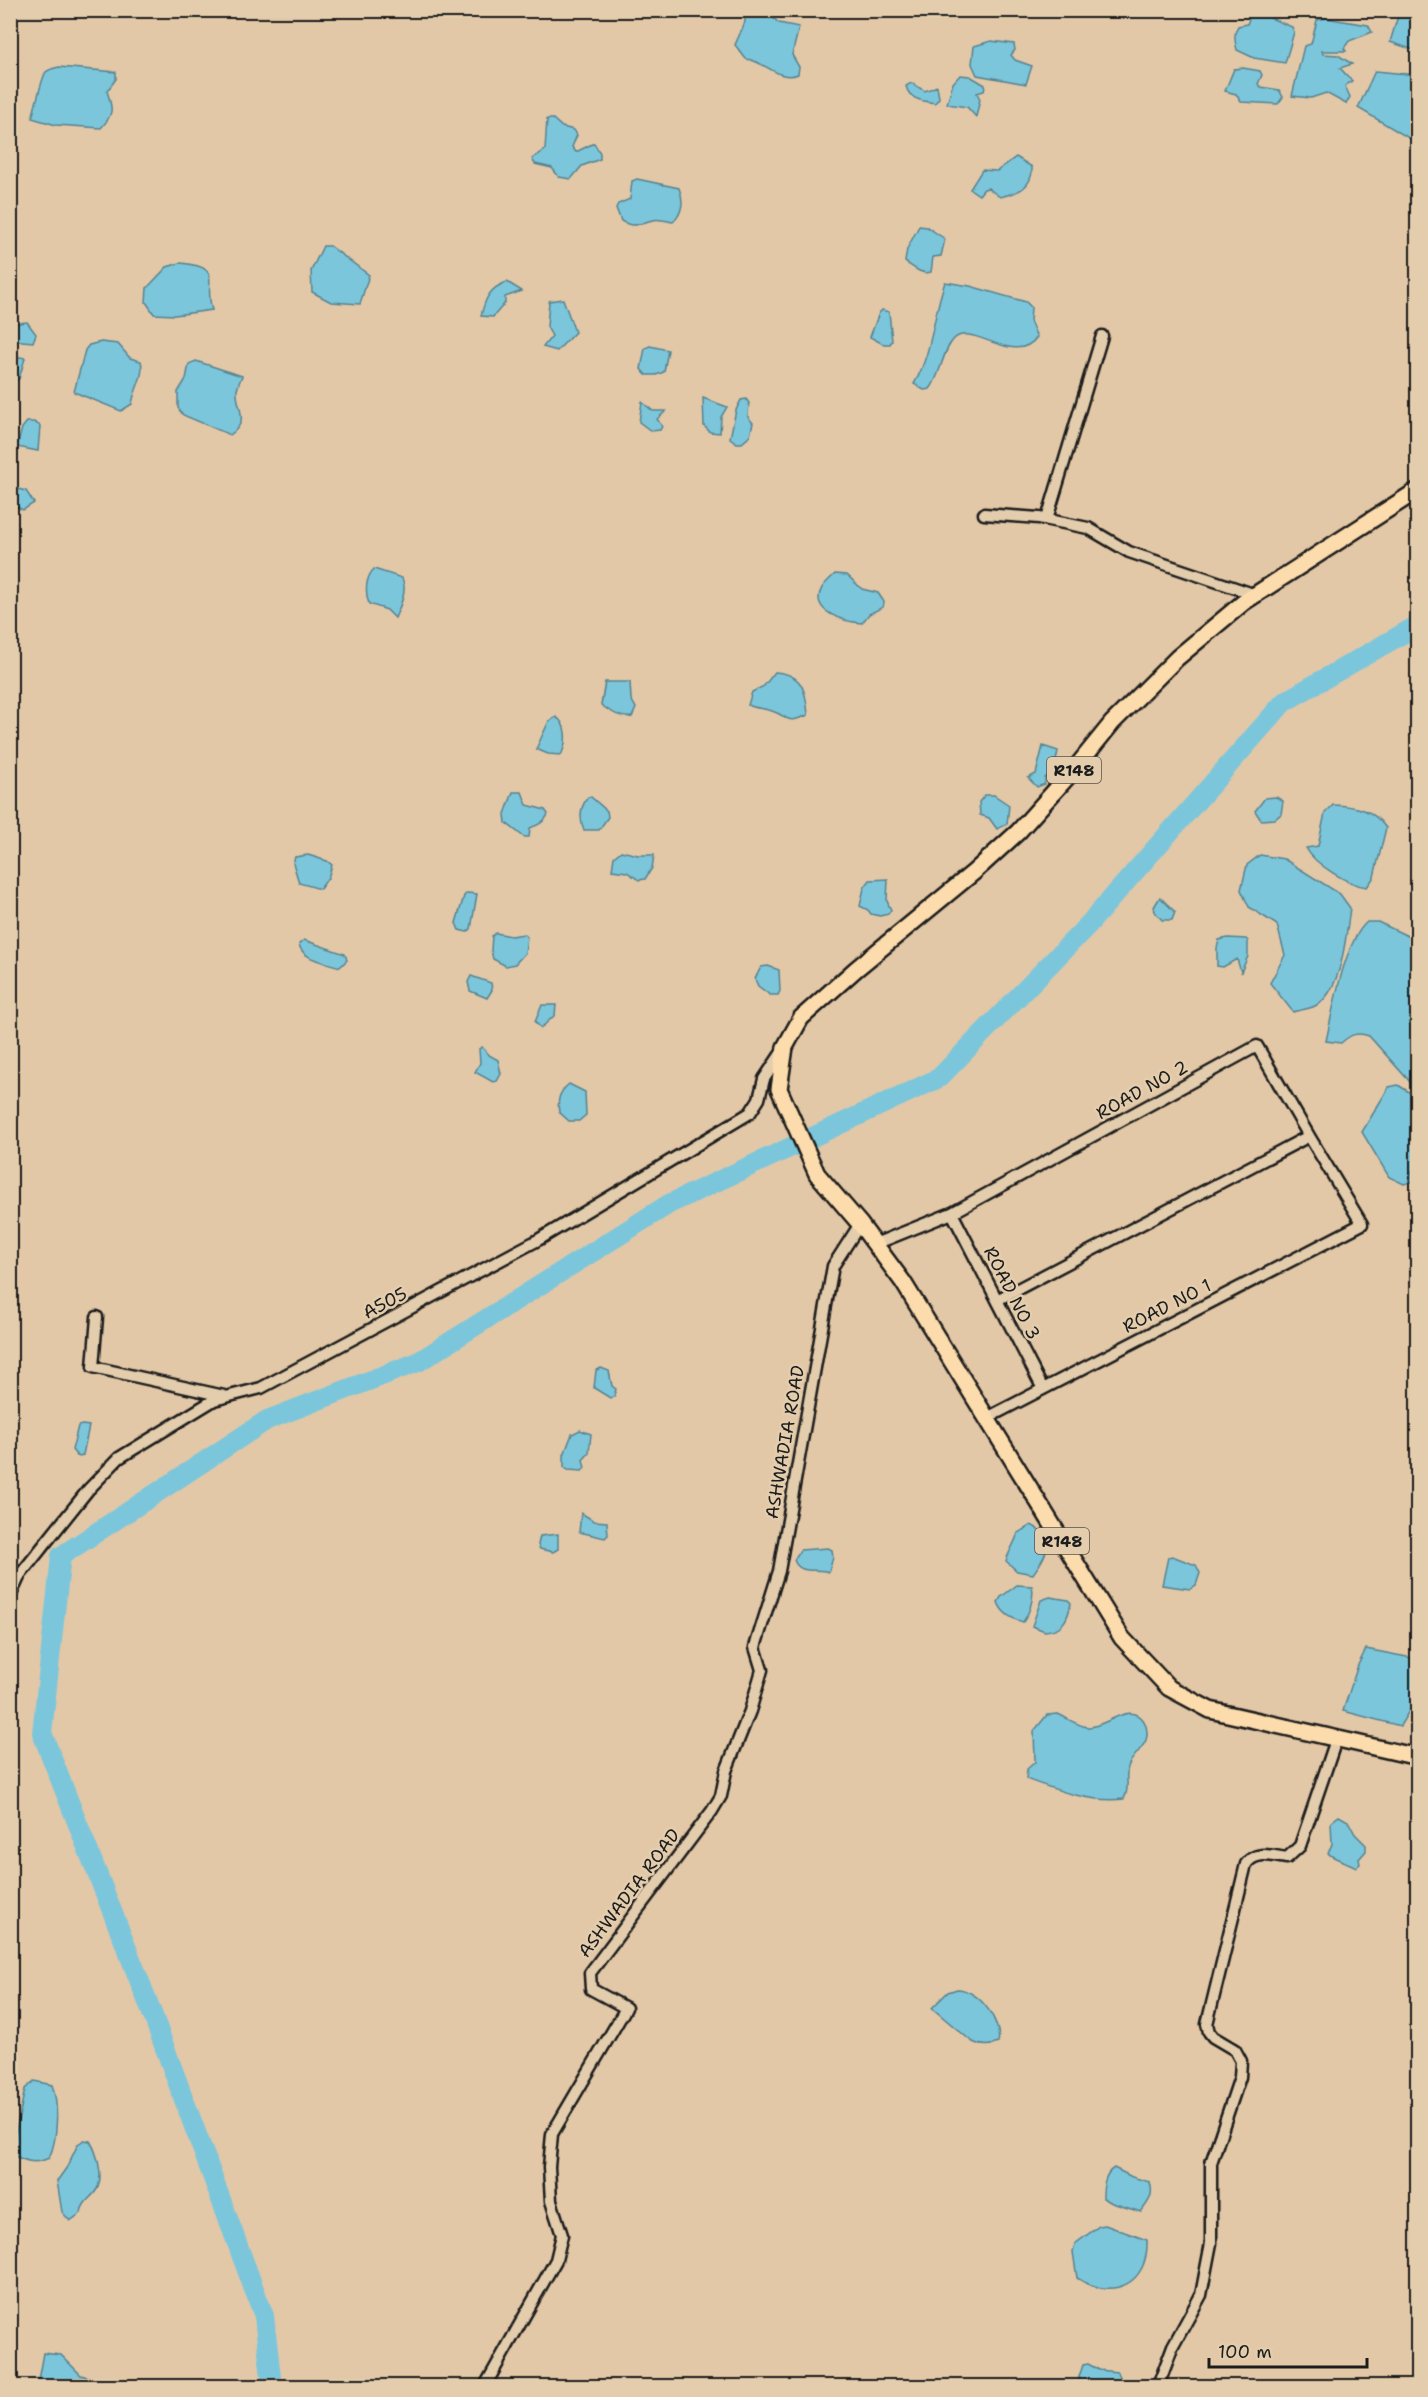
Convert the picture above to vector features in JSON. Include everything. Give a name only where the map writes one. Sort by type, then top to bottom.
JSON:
[{"type":"main road","name":"R148","points":[[1418,490],[1256,595],[1178,658],[1112,723],[1018,832],[801,1018],[785,1047],[779,1089],[817,1174],[860,1224],[903,1282],[1122,1638],[1169,1688],[1210,1710],[1418,1757]]},
{"type":"street","points":[[1047,519],[1102,336]]},
{"type":"street","points":[[984,514],[1047,519],[1088,528],[1129,552],[1256,595]]},
{"type":"street","name":"ROAD NO 2","points":[[951,1213],[1257,1046],[1309,1136]]},
{"type":"street","name":"A505","points":[[10,1597],[20,1575],[88,1490],[119,1458],[214,1400],[261,1388],[538,1240],[750,1113],[759,1099],[764,1079],[785,1047]]},
{"type":"street","points":[[997,1300],[1309,1136]]},
{"type":"street","name":"ROAD NO 1","points":[[987,1418],[1362,1224],[1309,1136]]},
{"type":"street","points":[[875,1244],[951,1213]]},
{"type":"street","name":"ROAD NO 3","points":[[951,1213],[1043,1389]]},
{"type":"street","name":"ASHWADIA ROAD","points":[[484,2386],[556,2260],[562,2235],[551,2201],[549,2167],[552,2134],[626,2008],[591,1989],[590,1973],[712,1811],[721,1796],[726,1771],[750,1711],[762,1670],[755,1647],[779,1571],[833,1266],[860,1224]]},
{"type":"street","points":[[97,1317],[93,1367],[227,1397]]},
{"type":"street","points":[[1158,2386],[1173,2346],[1201,2295],[1211,2243],[1211,2163],[1240,2077],[1241,2061],[1235,2050],[1213,2037],[1207,2024],[1246,1864],[1251,1856],[1259,1854],[1287,1858],[1300,1846],[1336,1740]]},
{"type":"water","points":[[744,11],[765,11],[779,23],[799,27],[792,55],[799,67],[798,74],[791,76],[778,73],[746,59],[735,45],[745,22]]},
{"type":"water","points":[[1256,12],[1292,27],[1294,32],[1285,63],[1254,58],[1237,50],[1236,29],[1238,26],[1247,24],[1251,14]]},
{"type":"water","points":[[1403,15],[1417,20],[1417,51],[1390,42],[1398,16]]},
{"type":"water","points":[[1325,18],[1368,25],[1372,32],[1349,41],[1344,48],[1346,51],[1322,51],[1323,54],[1338,55],[1352,64],[1340,68],[1352,81],[1345,86],[1350,97],[1346,104],[1326,93],[1311,98],[1292,96],[1304,46],[1311,44],[1317,20]]},
{"type":"water","points":[[991,41],[1014,44],[1015,50],[1011,55],[1015,60],[1032,66],[1026,84],[977,75],[972,64],[974,46]]},
{"type":"water","points":[[59,67],[116,72],[116,79],[107,91],[111,107],[110,115],[101,128],[56,125],[32,118],[44,75],[49,70]]},
{"type":"water","points":[[1234,69],[1260,71],[1262,75],[1258,84],[1261,87],[1279,90],[1283,97],[1278,104],[1241,102],[1236,94],[1225,91]]},
{"type":"water","points":[[1375,71],[1417,75],[1417,143],[1358,108]]},
{"type":"water","points":[[960,75],[970,76],[985,85],[984,91],[977,93],[980,99],[976,117],[967,107],[947,104],[953,83]]},
{"type":"water","points":[[911,83],[925,91],[937,86],[939,98],[935,103],[913,97],[906,86]]},
{"type":"water","points":[[547,119],[553,119],[562,127],[574,130],[577,135],[572,147],[576,152],[594,143],[600,153],[600,159],[582,166],[571,179],[559,177],[552,168],[535,164],[532,159],[545,150]]},
{"type":"water","points":[[1016,157],[1032,167],[1030,180],[1023,188],[1000,197],[988,188],[979,195],[970,189],[982,170],[997,171]]},
{"type":"water","points":[[637,179],[679,188],[682,206],[673,222],[655,219],[634,225],[621,221],[616,208],[618,204],[630,199],[632,181]]},
{"type":"water","points":[[919,226],[927,227],[945,239],[941,256],[933,257],[931,272],[927,273],[905,262],[907,249]]},
{"type":"water","points":[[323,246],[330,246],[369,275],[360,304],[331,302],[312,292],[311,271]]},
{"type":"water","points":[[180,263],[194,265],[208,272],[212,310],[175,315],[154,314],[146,302],[147,288],[167,267]]},
{"type":"water","points":[[507,282],[522,291],[505,297],[505,303],[493,317],[481,316],[484,304],[492,291]]},
{"type":"water","points":[[945,282],[970,286],[1026,302],[1031,307],[1030,321],[1037,337],[1028,345],[1017,348],[1006,347],[971,335],[962,335],[950,344],[934,383],[930,389],[924,390],[914,384],[929,347]]},
{"type":"water","points":[[563,299],[575,332],[557,351],[543,347],[552,336],[547,327],[549,301]]},
{"type":"water","points":[[882,310],[889,312],[892,341],[890,344],[883,344],[870,337]]},
{"type":"water","points":[[27,322],[36,334],[33,342],[11,340],[11,324]]},
{"type":"water","points":[[101,342],[118,344],[130,358],[141,361],[142,372],[132,404],[121,411],[74,392],[85,350],[89,345]]},
{"type":"water","points":[[650,346],[668,350],[664,372],[656,375],[646,375],[641,369],[645,348]]},
{"type":"water","points":[[11,355],[25,358],[19,379],[11,382]]},
{"type":"water","points":[[196,361],[242,376],[237,390],[241,413],[240,424],[230,435],[183,415],[178,408],[178,392],[186,379],[189,364]]},
{"type":"water","points":[[703,398],[727,407],[721,417],[720,433],[710,432],[704,426]]},
{"type":"water","points":[[746,399],[749,403],[748,417],[753,423],[750,436],[742,443],[737,443],[730,438],[736,410],[741,400]]},
{"type":"water","points":[[642,402],[653,411],[666,411],[657,419],[662,426],[660,430],[651,431],[639,422]]},
{"type":"water","points":[[27,422],[34,422],[40,426],[38,451],[17,447],[22,428]]},
{"type":"water","points":[[10,487],[26,491],[34,503],[23,510],[11,504]]},
{"type":"water","points":[[374,569],[402,578],[404,593],[395,618],[387,610],[369,604],[367,586]]},
{"type":"water","points":[[835,574],[847,575],[862,589],[878,593],[884,602],[883,607],[869,614],[862,623],[831,614],[820,603],[819,596],[823,586]]},
{"type":"water","points":[[775,672],[791,676],[801,684],[808,715],[791,720],[778,713],[748,705],[752,692],[764,686]]},
{"type":"water","points":[[605,682],[630,682],[631,699],[636,708],[632,717],[619,716],[601,705]]},
{"type":"water","points":[[556,717],[563,724],[565,734],[561,755],[548,754],[536,749],[549,721]]},
{"type":"water","points":[[1043,746],[1058,751],[1054,770],[1045,778],[1045,784],[1037,787],[1028,778],[1036,774]]},
{"type":"water","points":[[513,792],[522,792],[527,805],[545,810],[548,814],[543,821],[530,828],[529,837],[524,837],[506,823],[505,814]]},
{"type":"water","points":[[985,795],[994,795],[1009,805],[1007,824],[997,829],[989,818],[980,815],[979,802]]},
{"type":"water","points":[[588,797],[607,811],[608,817],[599,830],[584,830],[582,826],[582,809]]},
{"type":"water","points":[[1276,797],[1283,801],[1281,814],[1275,819],[1261,820],[1255,811],[1265,798]]},
{"type":"water","points":[[1333,805],[1349,806],[1370,813],[1386,828],[1374,877],[1367,887],[1333,873],[1317,861],[1306,848],[1318,846],[1325,813]]},
{"type":"water","points":[[621,851],[638,855],[654,855],[652,868],[645,879],[639,880],[627,872],[612,870],[614,857]]},
{"type":"water","points":[[308,855],[332,865],[328,878],[320,889],[299,883],[293,863],[295,857]]},
{"type":"water","points":[[1260,855],[1284,859],[1340,894],[1350,908],[1337,976],[1324,999],[1310,1008],[1293,1012],[1270,983],[1285,955],[1277,925],[1249,907],[1241,890],[1247,865]]},
{"type":"water","points":[[888,879],[887,901],[891,910],[888,914],[880,916],[871,914],[860,906],[864,888],[870,880]]},
{"type":"water","points":[[467,893],[477,894],[471,929],[467,932],[459,930],[456,923]]},
{"type":"water","points":[[1160,897],[1175,912],[1172,920],[1162,920],[1155,912],[1154,907]]},
{"type":"water","points":[[1367,922],[1378,922],[1414,939],[1417,936],[1417,1086],[1412,1084],[1369,1036],[1354,1035],[1341,1043],[1326,1041],[1346,960],[1359,932]]},
{"type":"water","points":[[496,933],[511,936],[524,934],[527,937],[525,953],[515,964],[506,966],[493,959],[492,936]]},
{"type":"water","points":[[1228,938],[1248,941],[1248,956],[1241,972],[1237,959],[1223,967],[1217,966],[1219,940]]},
{"type":"water","points":[[304,940],[345,954],[347,960],[340,967],[310,957],[305,954],[299,944]]},
{"type":"water","points":[[768,966],[779,970],[780,991],[778,995],[770,995],[758,986],[755,979],[761,967]]},
{"type":"water","points":[[471,976],[491,983],[492,990],[487,998],[470,991],[468,982]]},
{"type":"water","points":[[542,1005],[556,1005],[555,1015],[541,1028],[535,1022]]},
{"type":"water","points":[[482,1047],[498,1060],[501,1074],[497,1081],[493,1082],[475,1072],[480,1063],[479,1049]]},
{"type":"water","points":[[569,1084],[585,1092],[586,1115],[579,1121],[569,1121],[559,1112],[560,1097]]},
{"type":"water","points":[[1398,1085],[1417,1097],[1417,1166],[1412,1172],[1414,1181],[1404,1184],[1389,1177],[1362,1132],[1389,1087]]},
{"type":"water","points":[[601,1368],[609,1371],[612,1386],[616,1389],[614,1397],[610,1398],[594,1388],[596,1370]]},
{"type":"water","points":[[78,1426],[89,1426],[83,1455],[80,1457],[72,1450]]},
{"type":"water","points":[[580,1430],[591,1434],[589,1453],[583,1460],[585,1468],[582,1471],[568,1470],[564,1467],[564,1455],[572,1434]]},
{"type":"water","points":[[581,1513],[594,1521],[607,1522],[608,1535],[605,1538],[579,1532]]},
{"type":"water","points":[[1031,1525],[1042,1534],[1046,1545],[1045,1555],[1033,1574],[1017,1571],[1006,1561],[1018,1533]]},
{"type":"water","points":[[558,1534],[558,1549],[553,1552],[540,1549],[538,1545],[540,1536]]},
{"type":"water","points":[[828,1548],[832,1550],[833,1557],[829,1572],[805,1570],[800,1568],[794,1560],[800,1550]]},
{"type":"water","points":[[1172,1556],[1196,1565],[1200,1573],[1196,1585],[1190,1589],[1162,1585],[1168,1557]]},
{"type":"water","points":[[1017,1585],[1032,1586],[1033,1590],[1031,1605],[1023,1622],[1008,1615],[998,1602]]},
{"type":"water","points":[[1050,1597],[1068,1600],[1071,1603],[1064,1623],[1045,1631],[1032,1626],[1041,1600]]},
{"type":"water","points":[[1366,1649],[1412,1658],[1417,1662],[1417,1698],[1400,1726],[1343,1711],[1358,1665]]},
{"type":"water","points":[[1132,1713],[1139,1715],[1144,1721],[1147,1738],[1128,1767],[1127,1790],[1124,1799],[1086,1797],[1026,1779],[1027,1769],[1035,1762],[1034,1731],[1047,1715],[1058,1714],[1076,1724],[1088,1727]]},
{"type":"water","points":[[1339,1816],[1348,1821],[1355,1834],[1366,1845],[1366,1851],[1359,1859],[1360,1864],[1356,1867],[1328,1853],[1332,1844],[1331,1822]]},
{"type":"water","points":[[957,1989],[973,1994],[987,2008],[997,2026],[998,2043],[984,2045],[971,2041],[932,2008],[948,1992]]},
{"type":"water","points":[[34,2081],[52,2085],[56,2132],[49,2158],[34,2162],[11,2154],[25,2089]]},
{"type":"water","points":[[84,2140],[90,2141],[95,2151],[100,2171],[99,2184],[83,2206],[81,2213],[70,2221],[62,2212],[57,2181],[78,2144]]},
{"type":"water","points":[[1114,2168],[1132,2177],[1150,2182],[1151,2195],[1141,2212],[1103,2198],[1106,2177]]},
{"type":"water","points":[[1105,2225],[1147,2240],[1142,2268],[1126,2284],[1115,2288],[1090,2285],[1077,2278],[1073,2252],[1075,2244],[1099,2226]]},
{"type":"water","points":[[43,2353],[61,2355],[81,2375],[91,2378],[165,2386],[37,2386]]},
{"type":"water","points":[[1088,2364],[1099,2370],[1117,2372],[1126,2386],[1076,2386],[1083,2365]]},
{"type":"waterway","points":[[272,2386],[264,2316],[149,2005],[42,1733],[61,1556],[267,1420],[418,1362],[669,1204],[939,1078],[1088,925],[1284,702],[1418,625]]}]
